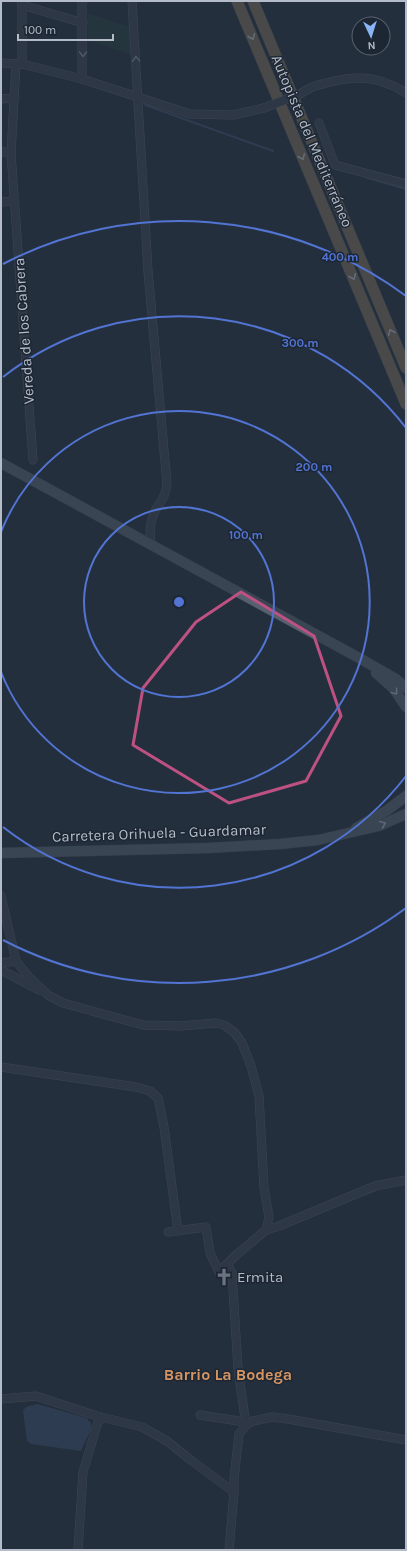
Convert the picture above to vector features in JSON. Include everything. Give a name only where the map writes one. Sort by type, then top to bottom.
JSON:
[{"type":"highway","name":"Autopista del Mediterráneo","points":[[237,1],[406,404]]},
{"type":"highway","name":"Autopista del Mediterráneo","points":[[253,1],[406,368]]},
{"type":"main road","points":[[1,463],[362,659],[396,679],[406,688]]},
{"type":"main road","points":[[362,659],[394,689],[406,707]]},
{"type":"main road","name":"Carretera Orihuela - Guardamar","points":[[318,840],[351,830],[372,820],[406,796]]},
{"type":"main road","name":"Carretera Orihuela - Guardamar","points":[[1,853],[208,848],[280,844],[318,840],[379,826],[406,814]]},
{"type":"street","points":[[82,1],[82,80]]},
{"type":"street","points":[[132,1],[139,98],[148,270],[167,484],[166,494],[150,524],[150,544]]},
{"type":"street","points":[[22,3],[83,23]]},
{"type":"street","name":"Vereda de los Cabrera","points":[[22,3],[19,64],[11,152],[33,460]]},
{"type":"street","points":[[1,63],[19,64],[82,80],[190,114],[233,115],[264,108],[298,95],[312,87],[334,80],[353,77],[372,79],[388,83],[406,93]]},
{"type":"street","points":[[1,99],[15,98]]},
{"type":"street","points":[[319,123],[335,165],[406,184]]},
{"type":"street","points":[[1,152],[11,152]]},
{"type":"street","points":[[1,202],[15,202]]},
{"type":"street","points":[[1,896],[16,961],[28,976],[48,995]]},
{"type":"street","points":[[1,963],[16,961]]},
{"type":"street","points":[[1,970],[63,1003],[143,1025],[180,1026],[216,1023],[224,1025],[234,1032],[242,1043],[251,1066],[259,1096],[264,1188],[269,1217],[266,1230]]},
{"type":"street","points":[[1,1067],[136,1087],[150,1091],[158,1098],[164,1127],[178,1231]]},
{"type":"street","points":[[168,1232],[206,1227],[210,1253],[219,1272],[266,1230],[375,1186],[406,1180]]},
{"type":"street","points":[[227,1264],[232,1273],[238,1369],[246,1423],[239,1434],[229,1550]]},
{"type":"street","points":[[1,1399],[36,1396],[101,1417],[142,1427],[167,1441],[234,1492]]},
{"type":"street","points":[[200,1415],[246,1423],[260,1419],[288,1419],[406,1440]]},
{"type":"street","points":[[78,1550],[83,1472],[97,1425],[101,1417]]},
{"type":"highlighted area","points":[[241,592],[314,636],[341,716],[306,781],[229,803],[133,745],[143,688],[196,622]]},
{"type":"green space","points":[[87,13],[130,27],[132,55],[88,40]]},
{"type":"water","points":[[37,1404],[87,1418],[91,1424],[91,1429],[81,1451],[31,1444],[27,1441],[23,1411],[26,1407]]},
{"type":"waterway","points":[[145,105],[273,151]]},
{"type":"waterway","points":[[365,177],[406,189]]},
{"type":"waterway","points":[[363,1195],[378,1189]]},
{"type":"place","name":"Ermita","points":[[224,1277]]},
{"type":"district","name":"Barrio La Bodega","points":[[228,1374]]}]
